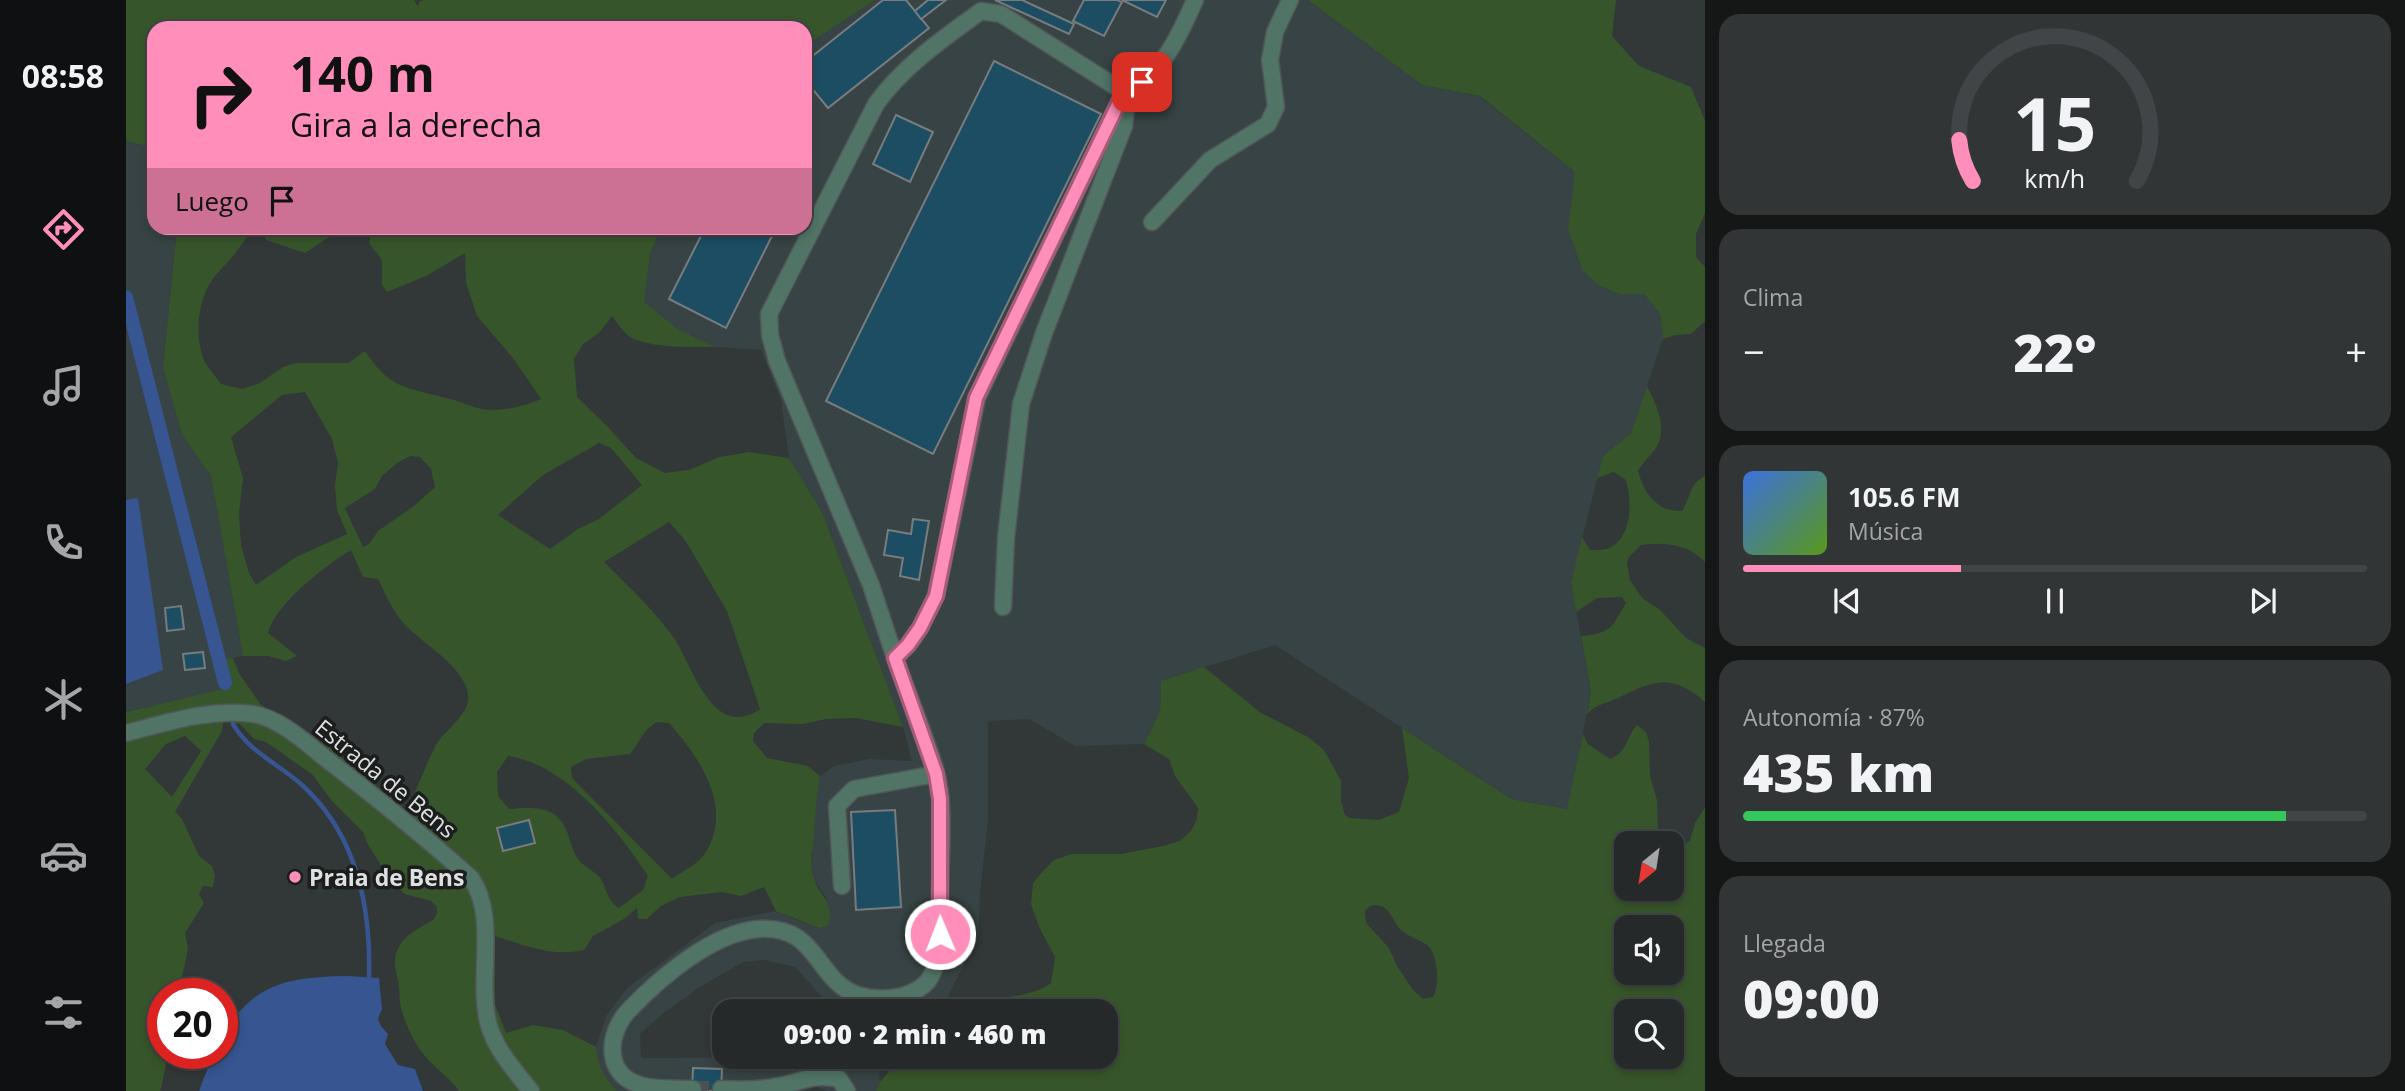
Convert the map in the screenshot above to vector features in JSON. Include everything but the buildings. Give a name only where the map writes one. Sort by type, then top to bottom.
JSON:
[{"type":"street","points":[[895,658],[920,628],[936,596],[976,398],[1122,96],[1157,69],[1175,43],[1195,0]]},
{"type":"street","points":[[1152,222],[1210,160],[1268,124],[1276,107],[1270,60],[1275,32],[1290,0]]},
{"type":"street","points":[[812,230],[876,104],[907,70],[981,11],[1001,14],[1122,96],[1126,108],[1124,126],[1044,333],[1021,404],[1006,537],[1003,607]]},
{"type":"street","points":[[693,1088],[653,1088],[638,1085],[622,1075],[615,1064],[611,1049],[614,1034],[624,1014],[678,967],[716,941],[758,929],[782,930],[800,939],[814,951],[843,988],[859,996],[896,998],[914,991],[928,981],[935,967],[940,934],[940,799],[936,774],[872,585],[777,361],[770,335],[769,314],[809,235]]},
{"type":"street","name":"Estrada de Bens","points":[[126,733],[220,713],[254,714],[271,720],[292,732],[349,777],[471,878],[480,890],[484,907],[484,1002],[489,1026],[509,1063],[531,1091]]},
{"type":"street","points":[[175,721],[179,738]]},
{"type":"street","points":[[842,886],[837,806],[855,789],[936,774]]},
{"type":"street","points":[[721,1088],[750,1090],[811,1076],[826,1076],[839,1079],[847,1091]]},
{"type":"shaded area","points":[[875,0],[1308,0],[1422,85],[1479,96],[1575,172],[1598,285],[1619,294],[1644,294],[1660,314],[1663,339],[1631,433],[1603,456],[1571,583],[1591,692],[1568,809],[1511,799],[1275,645],[1161,681],[1160,711],[1144,744],[1075,746],[1029,719],[988,721],[988,820],[980,893],[979,935],[947,998],[825,999],[795,967],[764,960],[743,962],[700,987],[640,1034],[641,1058],[712,1058],[712,1069],[879,1069],[880,1082],[876,1091],[828,1091],[816,1087],[805,1091],[617,1091],[605,1078],[597,1061],[596,1047],[606,1016],[627,988],[715,923],[776,911],[807,924],[826,898],[813,878],[812,866],[815,798],[820,776],[834,766],[870,759],[912,761],[903,727],[822,512],[789,458],[781,401],[761,350],[715,347],[678,329],[643,302],[650,253],[659,235],[812,235],[812,41]]},
{"type":"shaded area","points":[[126,141],[147,146],[147,235],[176,235],[163,367],[182,435],[211,476],[243,656],[222,660],[228,688],[126,712]]},
{"type":"green space","points":[[126,0],[414,0],[418,7],[419,2],[424,0],[875,0],[812,41],[812,21],[147,21],[147,146],[126,141]]},
{"type":"green space","points":[[1308,0],[1616,0],[1612,36],[1639,66],[1691,87],[1705,121],[1705,213],[1696,234],[1696,257],[1705,267],[1705,321],[1691,334],[1663,339],[1660,314],[1644,294],[1619,294],[1598,285],[1582,269],[1568,229],[1575,172],[1480,96],[1422,85]]},
{"type":"green space","points":[[176,235],[248,235],[213,279],[201,304],[199,334],[202,354],[221,384],[242,389],[260,383],[283,367],[296,363],[348,363],[365,351],[382,373],[400,385],[477,408],[501,409],[541,399],[513,358],[477,316],[466,283],[465,253],[426,276],[387,292],[382,285],[382,260],[369,243],[371,235],[659,235],[650,253],[644,302],[678,329],[715,347],[656,345],[634,339],[626,334],[612,316],[599,333],[583,344],[574,359],[577,397],[636,458],[665,473],[689,470],[719,457],[749,452],[789,458],[822,512],[903,727],[856,718],[826,719],[803,724],[764,723],[754,733],[753,741],[767,758],[808,766],[820,776],[812,866],[815,882],[830,910],[828,925],[819,928],[776,911],[764,887],[741,896],[722,892],[680,897],[661,906],[647,919],[638,919],[637,908],[624,919],[593,936],[584,950],[550,951],[495,936],[495,1004],[506,1033],[533,1025],[563,1030],[596,1047],[602,1071],[617,1091],[459,1091],[425,1056],[413,1038],[401,1009],[395,967],[397,949],[406,937],[434,919],[437,907],[431,901],[405,894],[392,883],[363,832],[331,800],[313,775],[266,742],[254,739],[240,724],[223,722],[222,731],[175,812],[182,819],[199,856],[212,866],[215,875],[213,887],[203,886],[199,894],[204,903],[185,933],[188,949],[182,978],[147,978],[147,1069],[165,1069],[161,1088],[160,1091],[126,1091],[126,712],[227,688],[220,659],[233,658],[240,675],[261,705],[319,739],[407,811],[435,747],[467,705],[465,683],[458,673],[399,618],[378,579],[363,577],[351,550],[303,586],[273,621],[268,633],[297,656],[286,661],[268,656],[243,656],[211,476],[182,435],[163,367]],"holes":[[[305,392],[332,439],[338,463],[335,485],[337,510],[347,534],[296,557],[256,585],[249,573],[241,545],[239,514],[243,478],[231,437],[282,395]],[[599,443],[611,448],[642,485],[599,519],[578,529],[550,549],[498,515],[543,475]],[[410,456],[420,457],[431,469],[435,487],[414,506],[378,531],[370,543],[363,547],[345,508],[375,489],[382,476]],[[669,522],[685,540],[727,611],[760,709],[744,717],[729,716],[706,696],[674,638],[604,562]],[[657,722],[669,723],[702,768],[715,803],[716,821],[712,839],[703,856],[672,879],[572,778],[571,767],[586,759],[630,754],[648,729]],[[185,736],[201,751],[172,797],[145,769],[166,744]],[[508,756],[550,772],[570,785],[588,802],[622,839],[648,876],[643,890],[619,908],[610,899],[600,878],[578,859],[566,829],[556,815],[542,809],[509,809],[498,796],[497,772]]]},
{"type":"green space","points":[[264,235],[332,235],[305,253],[266,240]]},
{"type":"green space","points":[[1647,386],[1659,414],[1661,429],[1657,447],[1638,471],[1653,500],[1665,508],[1682,511],[1693,487],[1705,476],[1705,562],[1683,548],[1658,544],[1641,545],[1629,557],[1627,563],[1630,580],[1642,598],[1659,609],[1686,638],[1705,648],[1705,702],[1683,687],[1654,684],[1598,706],[1587,714],[1591,692],[1581,636],[1610,628],[1626,603],[1622,597],[1597,598],[1576,612],[1571,583],[1582,537],[1590,550],[1607,549],[1616,544],[1626,528],[1629,498],[1626,480],[1614,472],[1597,478],[1603,456],[1631,433]]},
{"type":"green space","points":[[1204,667],[1261,713],[1308,737],[1324,750],[1341,781],[1341,801],[1345,815],[1349,818],[1379,820],[1399,812],[1409,778],[1402,728],[1511,799],[1567,809],[1583,734],[1588,744],[1610,759],[1624,748],[1637,725],[1646,732],[1649,742],[1650,776],[1657,800],[1658,831],[1614,831],[1614,901],[1684,901],[1684,844],[1690,841],[1695,823],[1705,807],[1705,1091],[876,1091],[891,1069],[1118,1069],[1118,999],[1002,999],[1033,992],[1051,983],[1055,957],[1040,929],[1031,904],[1033,883],[1054,860],[1072,854],[1121,854],[1163,846],[1180,841],[1191,831],[1197,819],[1198,808],[1175,776],[1169,759],[1144,744],[1160,711],[1161,681]],"holes":[[[1376,905],[1389,912],[1402,931],[1431,949],[1437,970],[1437,986],[1433,997],[1423,999],[1413,990],[1389,948],[1366,923],[1365,911]]]},
{"type":"water","points":[[138,498],[163,670],[126,684],[126,500]]},
{"type":"water","points":[[318,977],[379,978],[382,1009],[378,1019],[388,1034],[385,1044],[398,1065],[415,1069],[423,1091],[199,1091],[207,1069],[238,1069],[238,1013],[252,999],[277,985]]},
{"type":"waterway","points":[[126,297],[225,683]]},
{"type":"waterway","points":[[233,724],[239,734],[256,750],[302,785],[336,826],[348,849],[363,898],[369,977]]},
{"type":"tunnel","points":[[693,1089],[721,1089]]},
{"type":"place","name":"Praia de Bens","points":[[295,877]]},
{"type":"route","points":[[940,934],[940,799],[936,774],[895,658],[920,628],[936,596],[976,398],[1124,92],[1142,82]]}]
